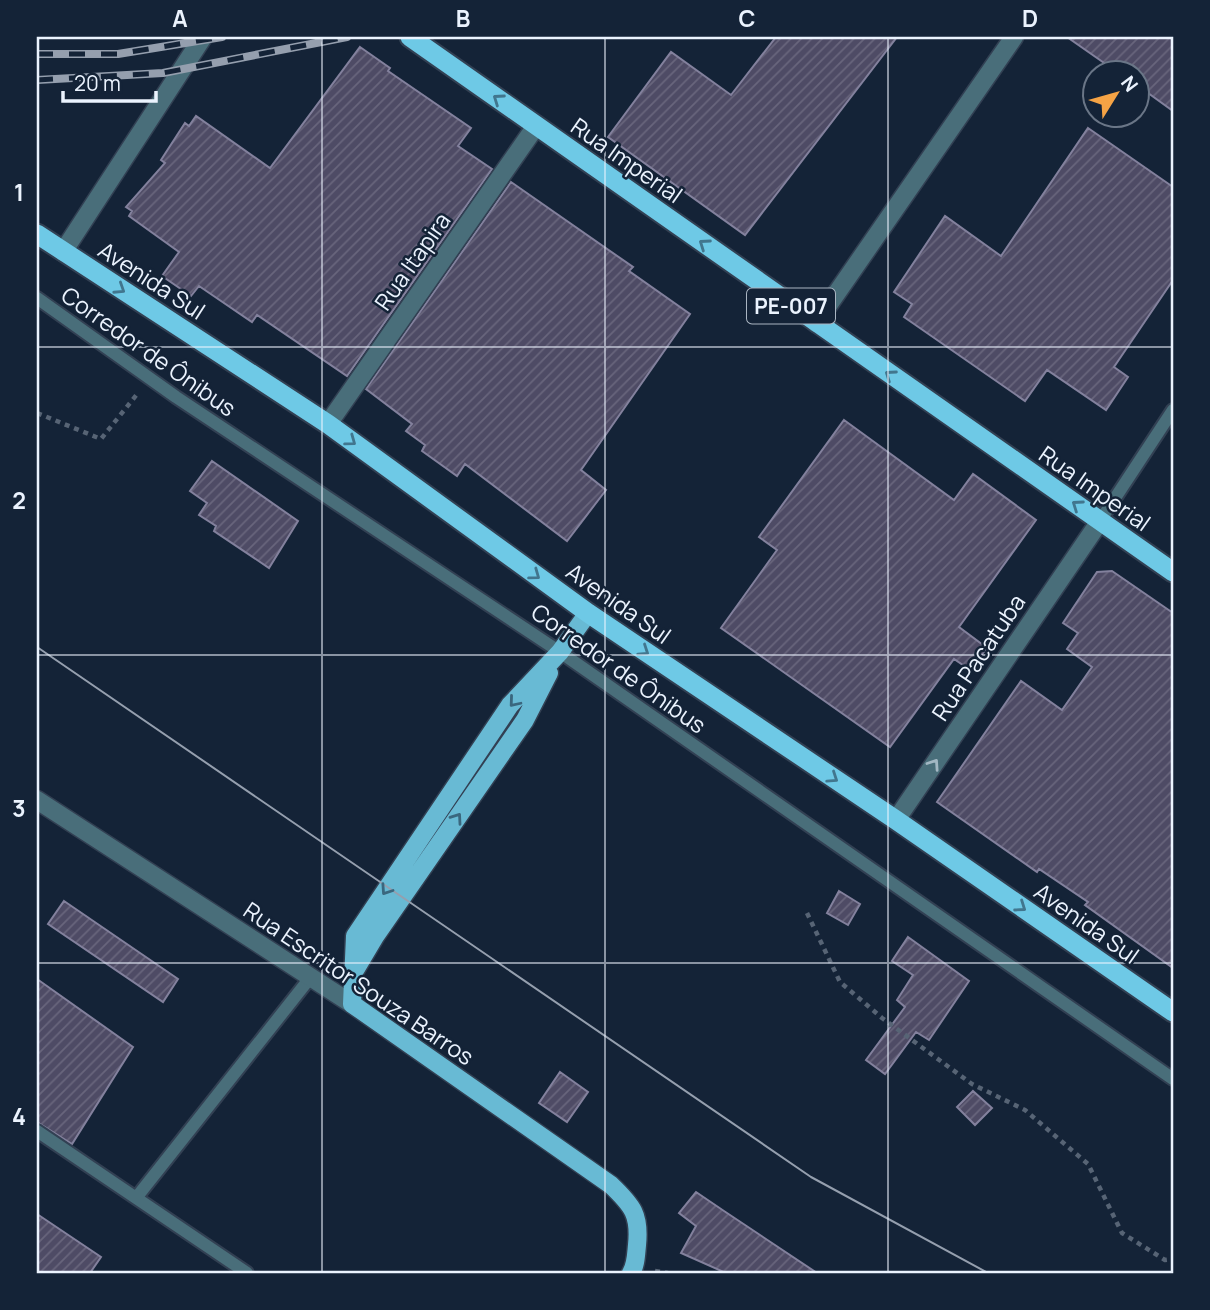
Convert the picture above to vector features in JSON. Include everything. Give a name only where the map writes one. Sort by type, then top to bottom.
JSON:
[{"type":"highway","name":"Rua Imperial","points":[[410,37],[1173,572]]},
{"type":"highway","name":"Avenida Sul","points":[[37,234],[328,424],[588,613],[896,820],[1173,1013]]},
{"type":"main road","points":[[352,1004],[351,976],[376,935],[525,720],[560,652],[588,613]]},
{"type":"main road","name":"Rua Escritor Souza Barros","points":[[352,1004],[611,1185],[629,1202],[639,1223],[635,1267],[631,1273]]},
{"type":"street","points":[[63,252],[203,37]]},
{"type":"street","points":[[816,323],[1014,37]]},
{"type":"street","name":"Rua Itapira","points":[[328,424],[536,126]]},
{"type":"street","name":"Rua Pacatuba","points":[[896,820],[1100,522]]},
{"type":"street","name":"Rua Escritor Souza Barros","points":[[37,800],[352,1004]]},
{"type":"lane","name":"Corredor de Ônibus","points":[[37,298],[149,378],[560,652],[1173,1079]]},
{"type":"lane","points":[[1100,522],[1173,410]]},
{"type":"lane","points":[[136,1198],[310,978]]},
{"type":"lane","points":[[37,1130],[247,1273]]},
{"type":"path","points":[[37,413],[101,439],[149,378]]},
{"type":"path","points":[[807,912],[840,982],[882,1018],[972,1084],[1025,1110],[1088,1164],[1122,1233],[1165,1260],[1173,1259]]},
{"type":"building","points":[[776,37],[897,37],[745,235],[608,137],[671,52],[731,95]]},
{"type":"building","points":[[1067,37],[1173,37],[1173,111],[1150,94],[1150,60],[1100,60]]},
{"type":"building","points":[[360,47],[390,68],[388,71],[471,128],[458,146],[492,169],[347,376],[257,315],[252,322],[199,286],[191,296],[162,276],[179,252],[129,216],[132,211],[126,207],[165,163],[161,160],[185,123],[189,126],[196,116],[270,168]]},
{"type":"building","points":[[1087,130],[1091,130],[1173,187],[1173,280],[1114,367],[1128,377],[1106,410],[1047,370],[1025,401],[904,317],[912,304],[894,292],[945,216],[1001,256]]},
{"type":"building","points":[[511,182],[633,267],[629,271],[690,314],[581,470],[606,490],[567,541],[465,464],[457,476],[422,451],[425,445],[406,431],[412,424],[366,389]]},
{"type":"building","points":[[844,420],[954,500],[973,474],[1036,520],[959,627],[987,648],[970,670],[954,659],[890,747],[721,628],[777,550],[759,537]]},
{"type":"building","points":[[212,461],[298,521],[269,568],[214,531],[216,526],[199,515],[207,503],[190,491]]},
{"type":"building","points":[[1112,571],[1173,613],[1173,968],[1085,905],[1088,902],[1039,869],[1037,872],[937,802],[1021,681],[1062,710],[1092,667],[1067,649],[1078,633],[1063,623],[1097,572]]},
{"type":"building","points":[[839,891],[860,904],[848,925],[827,913]]},
{"type":"building","points":[[64,901],[178,979],[163,1002],[48,924]]},
{"type":"building","points":[[908,937],[969,981],[929,1040],[916,1032],[885,1074],[866,1060],[905,1007],[897,1000],[913,975],[892,961]]},
{"type":"building","points":[[37,979],[133,1047],[72,1144],[37,1122]]},
{"type":"building","points":[[560,1072],[588,1092],[567,1122],[539,1103]]},
{"type":"building","points":[[973,1091],[992,1108],[975,1125],[957,1107]]},
{"type":"building","points":[[696,1192],[817,1273],[726,1273],[681,1253],[696,1226],[679,1213]]},
{"type":"building","points":[[37,1214],[101,1257],[90,1273],[37,1273]]},
{"type":"tram line","points":[[37,647],[811,1177],[988,1273]]},
{"type":"railway","points":[[37,54],[118,54],[222,37]]},
{"type":"railway","points":[[37,80],[163,73],[347,37]]}]
